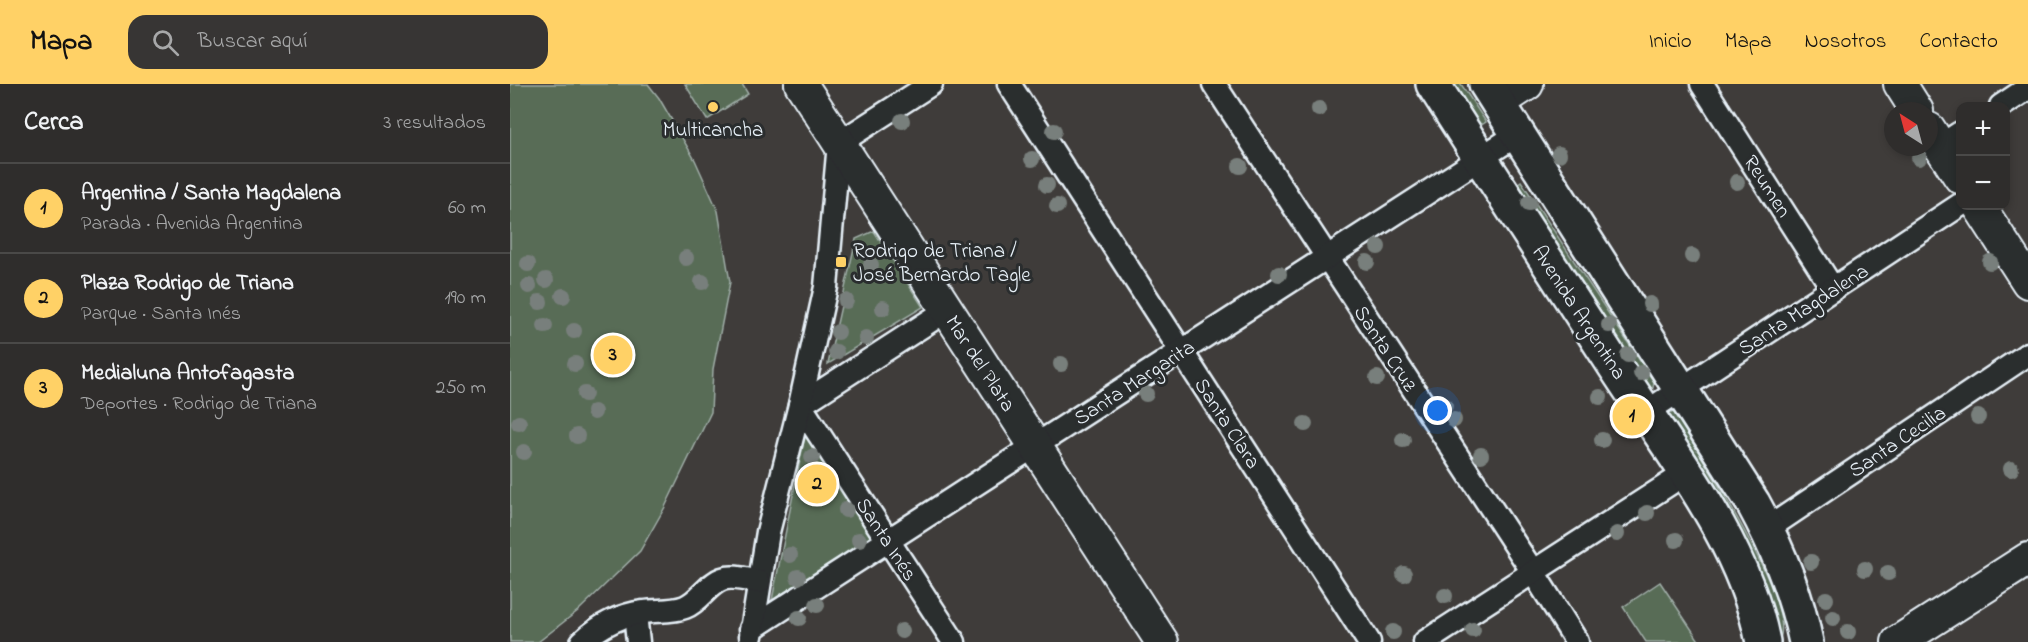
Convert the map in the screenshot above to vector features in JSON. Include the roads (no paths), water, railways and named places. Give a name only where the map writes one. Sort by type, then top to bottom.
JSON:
[{"type":"main road","name":"Avenida Argentina","points":[[1433,84],[1686,473],[1724,537],[1753,606],[1763,642]]},
{"type":"main road","name":"Avenida Argentina","points":[[1492,93],[1727,460],[1767,529],[1793,593],[1806,642]]},
{"type":"street","name":"Mar del Plata","points":[[801,84],[1162,642]]},
{"type":"street","points":[[751,635],[768,532],[800,405],[826,287],[839,143],[931,84]]},
{"type":"street","name":"Santa Clara","points":[[1009,84],[1370,642]]},
{"type":"street","name":"Santa Cruz","points":[[1214,84],[1577,642]]},
{"type":"street","points":[[1492,93],[1527,84]]},
{"type":"street","name":"Reumen","points":[[1702,84],[1833,289]]},
{"type":"street","points":[[1900,84],[1911,102]]},
{"type":"street","points":[[2007,102],[2028,88]]},
{"type":"street","name":"Santa Margarita","points":[[751,635],[888,540],[1518,134]]},
{"type":"street","points":[[1943,136],[1956,167]]},
{"type":"street","name":"Santa Magdalena","points":[[1645,413],[1956,208]]},
{"type":"street","points":[[1982,210],[2028,282]]},
{"type":"street","points":[[800,405],[947,310]]},
{"type":"street","name":"Santa Cecilia","points":[[1767,529],[2028,354]]},
{"type":"street","name":"Santa Inés","points":[[800,405],[954,642]]},
{"type":"street","points":[[1425,642],[1686,473]]},
{"type":"street","points":[[1898,642],[2028,560]]},
{"type":"street","points":[[582,642],[591,633],[616,618],[685,607],[723,578],[759,582]]},
{"type":"street","points":[[635,614],[638,642]]},
{"type":"place","name":"Multicancha","points":[[713,107]]},
{"type":"place","name":"Rodrigo de Triana / José Bernardo Tagle","points":[[841,262]]},
{"type":"place","name":"Medialuna Antofagasta","points":[[613,355]]},
{"type":"place","name":"Argentina / Santa Magdalena","points":[[1632,416]]},
{"type":"place","name":"Plaza Rodrigo de Triana","points":[[817,484]]}]
